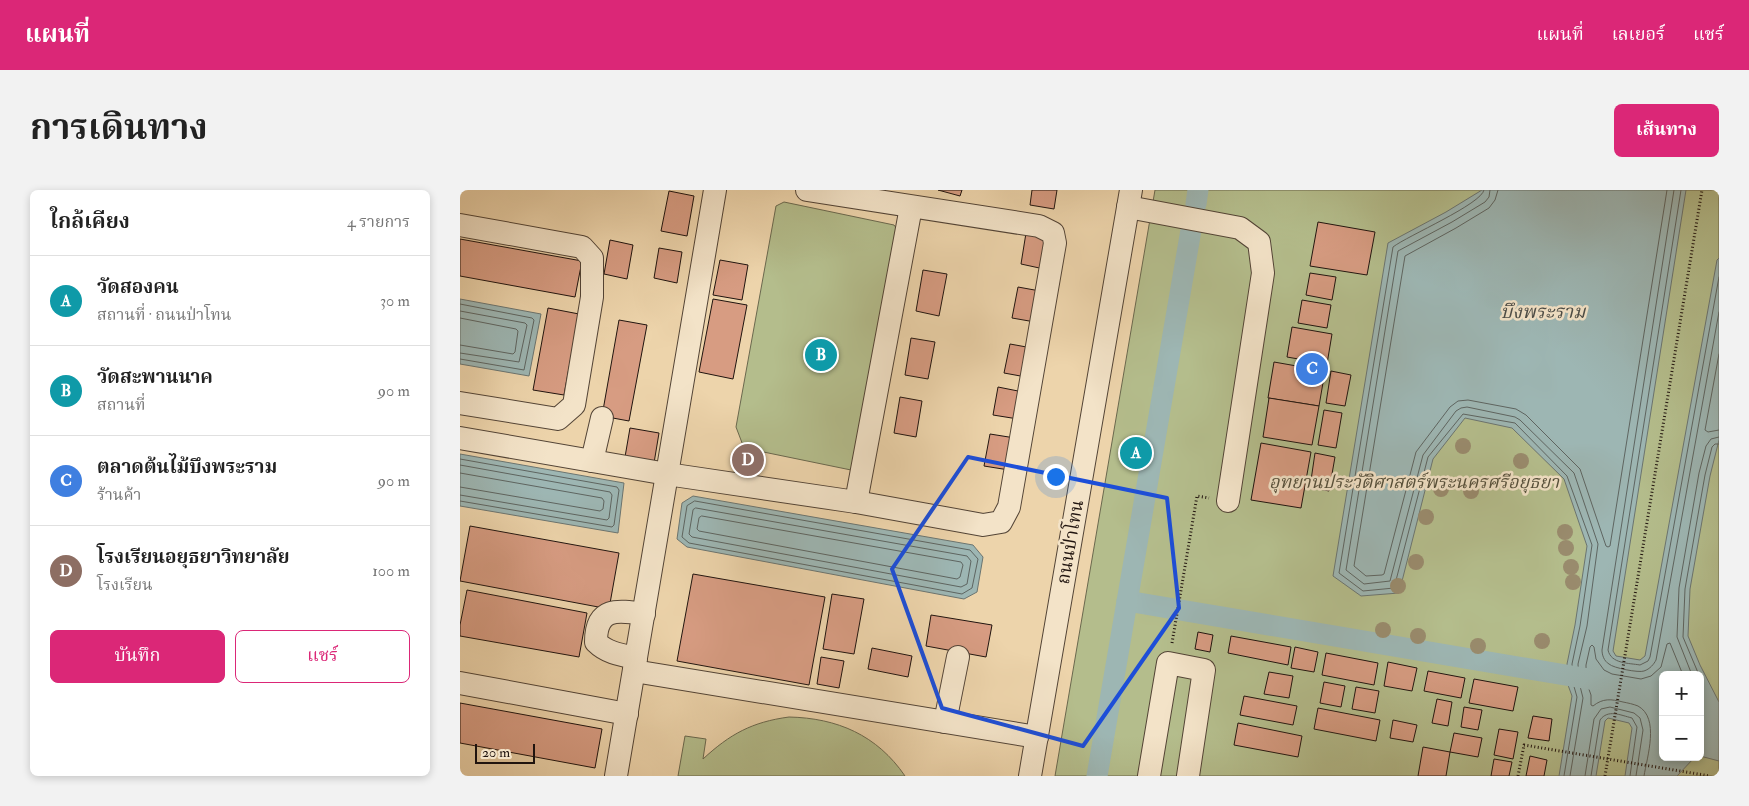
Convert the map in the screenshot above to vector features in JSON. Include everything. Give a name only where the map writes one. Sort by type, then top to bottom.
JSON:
[{"type":"street","points":[[616,776],[715,190]]},
{"type":"street","points":[[460,438],[667,474],[856,502],[983,524],[1001,522],[1008,507],[1055,243],[1053,232],[1040,226],[807,190]]},
{"type":"street","points":[[1129,198],[1240,228],[1259,242],[1263,273],[1228,501]]},
{"type":"street","name":"ถนนป่าโทน","points":[[1030,776],[1129,198]]},
{"type":"street","points":[[856,502],[911,206]]},
{"type":"street","points":[[460,225],[582,247],[592,258],[592,297],[574,405],[558,419],[461,408]]},
{"type":"street","points":[[592,461],[602,418]]},
{"type":"street","points":[[644,614],[623,611],[606,614],[599,622],[596,642],[603,649],[635,664],[945,722],[1037,737]]},
{"type":"street","points":[[945,722],[958,657]]},
{"type":"street","points":[[1149,776],[1168,663],[1204,670],[1188,776]]},
{"type":"street","points":[[460,683],[627,714]]},
{"type":"path","points":[[1605,776],[1702,190]]},
{"type":"path","points":[[1174,630],[1197,496],[1228,501]]},
{"type":"path","points":[[1518,776],[1524,745],[1710,776]]},
{"type":"highlighted area","points":[[968,457],[1167,498],[1179,608],[1083,746],[942,708],[892,569]]},
{"type":"green space","name":"อุทยานประวัติศาสตร์พระนครศรีอยุธยา","points":[[1155,190],[1719,190],[1719,776],[1055,776]]},
{"type":"green space","points":[[784,202],[894,225],[901,234],[851,470],[744,448],[736,427],[776,206]]},
{"type":"green space","points":[[789,717],[823,721],[839,725],[854,732],[882,750],[905,776],[678,776],[685,736],[706,739],[703,759],[742,730],[764,722]]},
{"type":"water","name":"บึงพระราม","points":[[1482,190],[1686,190],[1613,651],[1616,656],[1640,660],[1645,656],[1717,260],[1719,258],[1719,440],[1710,476],[1690,589],[1688,636],[1703,671],[1659,671],[1659,761],[1691,761],[1677,776],[1625,776],[1632,728],[1629,723],[1608,718],[1605,721],[1596,776],[1559,776],[1572,696],[1568,685],[1567,664],[1587,546],[1564,479],[1512,428],[1465,418],[1433,459],[1399,593],[1361,596],[1333,576],[1388,243]]},
{"type":"water","points":[[460,299],[541,314],[529,376],[460,364]]},
{"type":"water","points":[[460,454],[624,483],[618,533],[460,506]]},
{"type":"water","points":[[693,496],[973,545],[983,557],[977,592],[964,599],[687,547],[677,539],[682,503]]},
{"type":"water","name":"บึงพระราม","points":[[1704,673],[1719,702],[1719,761],[1704,757]]},
{"type":"building","points":[[938,190],[962,190],[960,196]]},
{"type":"building","points":[[1032,190],[1057,190],[1054,209],[1030,205]]},
{"type":"building","points":[[669,191],[694,196],[687,236],[661,231]]},
{"type":"building","points":[[1318,222],[1375,232],[1367,275],[1310,266]]},
{"type":"building","points":[[1026,233],[1050,237],[1044,269],[1021,264]]},
{"type":"building","points":[[460,239],[582,261],[575,297],[460,276]]},
{"type":"building","points":[[610,240],[633,245],[627,279],[604,274]]},
{"type":"building","points":[[659,248],[682,252],[677,283],[654,278]]},
{"type":"building","points":[[720,260],[748,265],[742,300],[713,295]]},
{"type":"building","points":[[923,270],[947,274],[939,316],[916,311]]},
{"type":"building","points":[[1310,273],[1336,277],[1332,300],[1306,295]]},
{"type":"building","points":[[1018,287],[1040,291],[1035,322],[1012,318]]},
{"type":"building","points":[[713,299],[747,305],[733,379],[699,372]]},
{"type":"building","points":[[1302,300],[1331,305],[1327,328],[1298,323]]},
{"type":"building","points":[[548,308],[579,314],[564,395],[533,390]]},
{"type":"building","points":[[619,320],[647,325],[629,421],[602,416]]},
{"type":"building","points":[[1292,327],[1332,334],[1327,364],[1287,357]]},
{"type":"building","points":[[911,338],[935,342],[928,379],[905,375]]},
{"type":"building","points":[[1010,344],[1032,348],[1026,377],[1004,373]]},
{"type":"building","points":[[1274,362],[1325,371],[1319,406],[1268,398]]},
{"type":"building","points":[[1331,371],[1351,375],[1345,406],[1326,403]]},
{"type":"building","points":[[998,387],[1023,392],[1018,419],[993,415]]},
{"type":"building","points":[[900,397],[922,401],[916,437],[894,433]]},
{"type":"building","points":[[1269,398],[1319,406],[1312,445],[1263,437]]},
{"type":"building","points":[[1324,410],[1342,413],[1336,448],[1318,445]]},
{"type":"building","points":[[630,428],[659,433],[654,463],[625,457]]},
{"type":"building","points":[[990,434],[1015,438],[1009,470],[984,466]]},
{"type":"building","points":[[1261,443],[1311,452],[1301,508],[1251,500]]},
{"type":"building","points":[[1315,453],[1335,457],[1329,491],[1310,487]]},
{"type":"building","points":[[470,526],[619,553],[609,609],[460,581]]},
{"type":"building","points":[[693,574],[825,597],[809,685],[677,661]]},
{"type":"building","points":[[467,590],[587,613],[579,657],[460,636],[460,625]]},
{"type":"building","points":[[832,594],[864,599],[854,654],[823,649]]},
{"type":"building","points":[[931,615],[992,625],[986,657],[926,646]]},
{"type":"building","points":[[1198,632],[1213,635],[1210,652],[1195,649]]},
{"type":"building","points":[[1231,636],[1291,647],[1288,665],[1228,653]]},
{"type":"building","points":[[1295,647],[1318,652],[1314,672],[1291,668]]},
{"type":"building","points":[[872,648],[912,656],[908,677],[868,669]]},
{"type":"building","points":[[1326,653],[1378,663],[1374,685],[1322,675]]},
{"type":"building","points":[[821,657],[844,661],[839,688],[817,684]]},
{"type":"building","points":[[1388,662],[1417,668],[1412,691],[1384,686]]},
{"type":"building","points":[[1428,671],[1465,678],[1461,698],[1424,691]]},
{"type":"building","points":[[1269,672],[1293,676],[1289,698],[1264,694]]},
{"type":"building","points":[[1474,679],[1518,687],[1513,711],[1469,703]]},
{"type":"building","points":[[1324,682],[1345,686],[1341,707],[1320,703]]},
{"type":"building","points":[[1356,687],[1379,691],[1375,713],[1352,709]]},
{"type":"building","points":[[1244,696],[1297,706],[1293,725],[1240,715]]},
{"type":"building","points":[[1437,699],[1452,702],[1448,726],[1432,723]]},
{"type":"building","points":[[460,703],[602,729],[595,768],[460,743]]},
{"type":"building","points":[[1464,707],[1482,710],[1478,730],[1461,727]]},
{"type":"building","points":[[1318,708],[1380,720],[1376,741],[1314,729]]},
{"type":"building","points":[[1533,716],[1552,719],[1549,741],[1528,738]]},
{"type":"building","points":[[1393,720],[1417,725],[1413,742],[1390,738]]},
{"type":"building","points":[[1238,723],[1302,736],[1298,757],[1234,745]]},
{"type":"building","points":[[1499,729],[1518,732],[1513,759],[1494,755]]},
{"type":"building","points":[[1454,733],[1482,738],[1478,757],[1450,752]]},
{"type":"building","points":[[1423,747],[1450,752],[1446,776],[1418,776]]},
{"type":"building","points":[[1530,756],[1547,760],[1544,776],[1526,776]]},
{"type":"building","points":[[1494,759],[1512,762],[1509,776],[1491,776]]},
{"type":"waterway","points":[[1196,204],[1198,190]]},
{"type":"waterway","points":[[1097,776],[1191,230]]},
{"type":"waterway","points":[[1127,601],[1595,680]]},
{"type":"place","name":"วัดสะพานนาค","points":[[821,355]]},
{"type":"place","name":"ตลาดต้นไม้บึงพระราม","points":[[1312,369]]},
{"type":"place","name":"วัดสองคน","points":[[1136,453]]},
{"type":"place","name":"โรงเรียนอยุธยาวิทยาลัย","points":[[748,460]]}]
